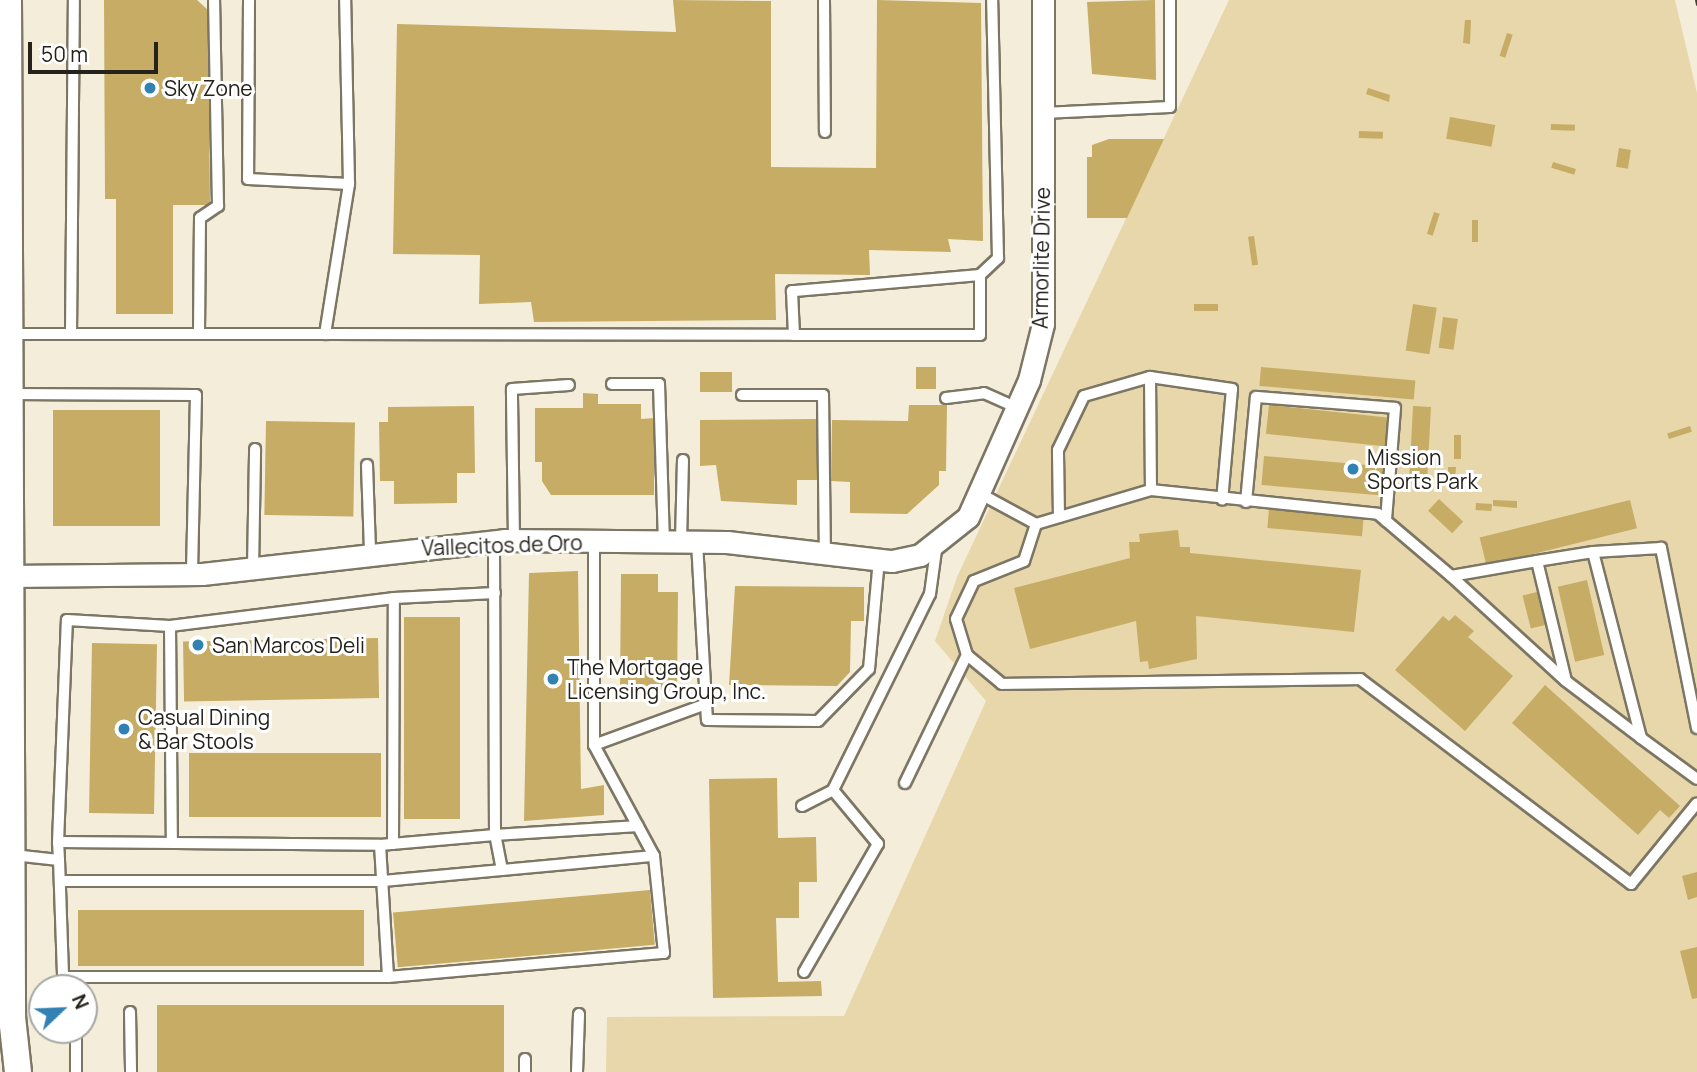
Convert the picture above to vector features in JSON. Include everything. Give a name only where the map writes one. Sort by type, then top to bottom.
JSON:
[{"type":"street","points":[[8,0],[10,855],[18,1072]]},
{"type":"street","name":"Armorlite Drive","points":[[974,497],[1016,407],[1043,324],[1043,0]]},
{"type":"street","name":"Vallecitos de Oro","points":[[8,576],[192,574],[253,569],[370,553],[504,541],[681,542],[879,559],[919,555],[958,528],[974,497]]},
{"type":"lane","points":[[71,334],[74,0]]},
{"type":"lane","points":[[199,332],[200,218],[218,206],[215,0]]},
{"type":"lane","points":[[249,0],[248,179],[349,184]]},
{"type":"lane","points":[[326,334],[349,184],[345,0]]},
{"type":"lane","points":[[824,0],[825,132]]},
{"type":"lane","points":[[794,335],[792,291],[980,275],[998,258],[992,0]]},
{"type":"lane","points":[[1043,113],[1170,107],[1170,0]]},
{"type":"lane","points":[[8,334],[199,332],[980,335],[980,275]]},
{"type":"lane","points":[[1150,377],[1151,490]]},
{"type":"lane","points":[[1059,517],[1058,450],[1084,396],[1150,377],[1232,389],[1222,499]]},
{"type":"lane","points":[[612,384],[659,384],[707,720],[818,721],[869,669],[879,559]]},
{"type":"lane","points":[[502,870],[495,835],[495,593],[504,541],[512,389],[569,386]]},
{"type":"lane","points":[[946,398],[984,393],[1016,407]]},
{"type":"lane","points":[[8,394],[196,395],[192,574]]},
{"type":"lane","points":[[743,394],[822,395],[825,553]]},
{"type":"lane","points":[[1246,502],[1256,397],[1395,408],[1386,521]]},
{"type":"lane","points":[[253,569],[255,449]]},
{"type":"lane","points":[[681,542],[683,460]]},
{"type":"lane","points":[[367,465],[370,553]]},
{"type":"lane","points":[[974,497],[1036,524],[1151,490],[1378,514],[1451,576],[1566,681],[1697,779]]},
{"type":"lane","points":[[1036,524],[1024,561],[974,580],[956,619],[967,655],[1002,684],[1360,679],[1631,884],[1697,803]]},
{"type":"lane","points":[[495,593],[394,598],[170,626],[66,620],[58,842],[63,976],[388,977],[664,953],[654,856],[594,745],[594,541]]},
{"type":"lane","points":[[802,806],[833,790],[930,594],[937,543]]},
{"type":"lane","points":[[1451,576],[1593,552],[1661,548],[1697,727]]},
{"type":"lane","points":[[1593,552],[1641,738]]},
{"type":"lane","points":[[1537,561],[1566,681]]},
{"type":"lane","points":[[393,844],[394,598]]},
{"type":"lane","points":[[170,626],[172,843]]},
{"type":"lane","points":[[905,783],[967,655]]},
{"type":"lane","points":[[594,745],[706,704]]},
{"type":"lane","points":[[804,972],[878,844],[833,790]]},
{"type":"lane","points":[[58,842],[380,845],[638,826]]},
{"type":"lane","points":[[380,845],[388,977]]},
{"type":"lane","points":[[10,855],[59,860]]},
{"type":"lane","points":[[60,881],[383,881],[654,856]]},
{"type":"lane","points":[[130,1012],[131,1072]]},
{"type":"lane","points":[[577,1072],[579,1014]]},
{"type":"lane","points":[[76,1044],[76,1072]]},
{"type":"lane","points":[[525,1059],[525,1072]]},
{"type":"shaded area","name":"Mission Sports Park","points":[[1229,0],[1675,0],[1697,93],[1697,1072],[606,1072],[607,1017],[844,1016],[986,701],[935,641],[957,577]]},
{"type":"building","points":[[104,0],[197,0],[208,10],[210,205],[173,205],[173,314],[116,314],[116,199],[105,199]]},
{"type":"building","points":[[673,0],[771,1],[771,167],[876,168],[877,0],[981,3],[983,241],[948,239],[951,252],[869,250],[870,275],[775,274],[776,320],[534,322],[531,302],[479,304],[480,255],[393,254],[397,24],[676,32]]},
{"type":"building","points":[[1155,0],[1156,80],[1092,74],[1087,2]]},
{"type":"building","points":[[1465,20],[1471,20],[1470,44],[1463,43]]},
{"type":"building","points":[[1507,33],[1513,35],[1505,58],[1500,56]]},
{"type":"building","points":[[1368,88],[1390,95],[1389,102],[1366,94]]},
{"type":"building","points":[[1450,117],[1495,125],[1491,147],[1446,139]]},
{"type":"building","points":[[1551,124],[1575,125],[1575,131],[1551,130]]},
{"type":"building","points":[[1359,131],[1383,132],[1383,139],[1359,138]]},
{"type":"building","points":[[1109,139],[1164,139],[1127,218],[1087,218],[1087,157],[1092,157],[1092,145]]},
{"type":"building","points":[[1619,148],[1631,150],[1628,169],[1616,167]]},
{"type":"building","points":[[1553,162],[1576,169],[1574,175],[1551,168]]},
{"type":"building","points":[[1434,212],[1440,214],[1433,236],[1427,234]]},
{"type":"building","points":[[1472,220],[1478,220],[1478,242],[1472,242]]},
{"type":"building","points":[[1254,236],[1258,265],[1252,266],[1248,237]]},
{"type":"building","points":[[1194,304],[1218,304],[1218,311],[1194,311]]},
{"type":"building","points":[[1413,304],[1437,308],[1429,354],[1406,350]]},
{"type":"building","points":[[1443,317],[1458,319],[1454,350],[1439,348]]},
{"type":"building","points":[[916,367],[936,367],[936,389],[916,389]]},
{"type":"building","points":[[1261,367],[1415,381],[1414,399],[1259,386]]},
{"type":"building","points":[[700,372],[732,372],[732,392],[700,392]]},
{"type":"building","points":[[583,393],[598,394],[598,404],[641,404],[641,419],[654,418],[654,495],[551,495],[542,481],[542,462],[535,462],[535,408],[583,408]]},
{"type":"building","points":[[909,405],[947,405],[946,471],[939,471],[939,485],[907,514],[850,513],[850,482],[831,481],[832,420],[908,421]]},
{"type":"building","points":[[1269,405],[1389,418],[1386,446],[1266,434]]},
{"type":"building","points":[[474,406],[475,473],[457,473],[457,503],[394,504],[394,481],[380,481],[379,422],[388,422],[388,407]]},
{"type":"building","points":[[1413,406],[1431,407],[1427,484],[1409,483]]},
{"type":"building","points":[[53,410],[160,410],[160,526],[53,526]]},
{"type":"building","points":[[817,419],[817,480],[797,480],[797,505],[721,501],[716,465],[700,466],[700,420]]},
{"type":"building","points":[[266,421],[355,423],[353,517],[264,515]]},
{"type":"building","points":[[1690,426],[1692,432],[1669,439],[1667,433]]},
{"type":"building","points":[[1454,435],[1461,435],[1461,459],[1454,459]]},
{"type":"building","points":[[1264,456],[1385,467],[1382,495],[1261,485]]},
{"type":"building","points":[[1448,467],[1456,467],[1455,483],[1448,482]]},
{"type":"building","points":[[1439,499],[1463,522],[1452,533],[1428,511]]},
{"type":"building","points":[[1493,500],[1517,501],[1517,508],[1493,506]]},
{"type":"building","points":[[1630,500],[1637,528],[1487,566],[1480,537]]},
{"type":"building","points":[[1476,503],[1492,504],[1491,511],[1476,510]]},
{"type":"building","points":[[1269,509],[1364,517],[1362,536],[1267,528]]},
{"type":"building","points":[[1178,530],[1180,547],[1190,547],[1190,553],[1361,570],[1354,632],[1196,616],[1197,659],[1149,669],[1148,661],[1140,662],[1136,621],[1030,649],[1014,588],[1130,558],[1129,542],[1140,542],[1139,534]]},
{"type":"building","name":"The Mortgage Licensing Group, Inc.","points":[[578,571],[581,789],[604,785],[604,815],[524,821],[529,573]]},
{"type":"building","points":[[621,574],[658,574],[658,592],[678,592],[677,691],[620,690]]},
{"type":"building","points":[[1587,580],[1604,655],[1575,662],[1558,587]]},
{"type":"building","points":[[735,586],[864,587],[864,621],[851,621],[850,672],[837,686],[729,685]]},
{"type":"building","points":[[1541,591],[1549,624],[1531,629],[1523,596]]},
{"type":"building","points":[[1455,615],[1474,631],[1468,637],[1513,676],[1465,731],[1395,670],[1443,616],[1449,621]]},
{"type":"building","points":[[404,617],[460,617],[460,819],[404,819]]},
{"type":"building","points":[[378,638],[379,698],[184,701],[183,641]]},
{"type":"building","name":"Casual Dining & Bar Stools","points":[[92,643],[157,644],[154,814],[89,813]]},
{"type":"building","points":[[1545,685],[1680,806],[1669,818],[1660,810],[1638,835],[1512,723]]},
{"type":"building","points":[[189,753],[381,753],[381,817],[189,817]]},
{"type":"building","points":[[777,778],[778,838],[816,837],[817,882],[799,882],[799,918],[776,918],[778,982],[821,981],[822,996],[713,998],[709,779]]},
{"type":"building","points":[[1697,872],[1697,897],[1688,900],[1682,876]]},
{"type":"building","points":[[650,890],[655,945],[398,967],[393,912]]},
{"type":"building","points":[[78,910],[364,910],[364,966],[78,966]]},
{"type":"building","points":[[1697,947],[1697,998],[1692,999],[1680,951]]},
{"type":"building","points":[[157,1005],[504,1005],[504,1072],[157,1072]]},
{"type":"tram line","points":[[1696,0],[1697,5]]},
{"type":"place","name":"Sky Zone","points":[[150,88]]},
{"type":"place","name":"Mission Sports Park","points":[[1353,469]]},
{"type":"place","name":"San Marcos Deli","points":[[198,645]]},
{"type":"place","name":"The Mortgage Licensing Group, Inc.","points":[[553,679]]},
{"type":"place","name":"Casual Dining & Bar Stools","points":[[124,729]]}]
